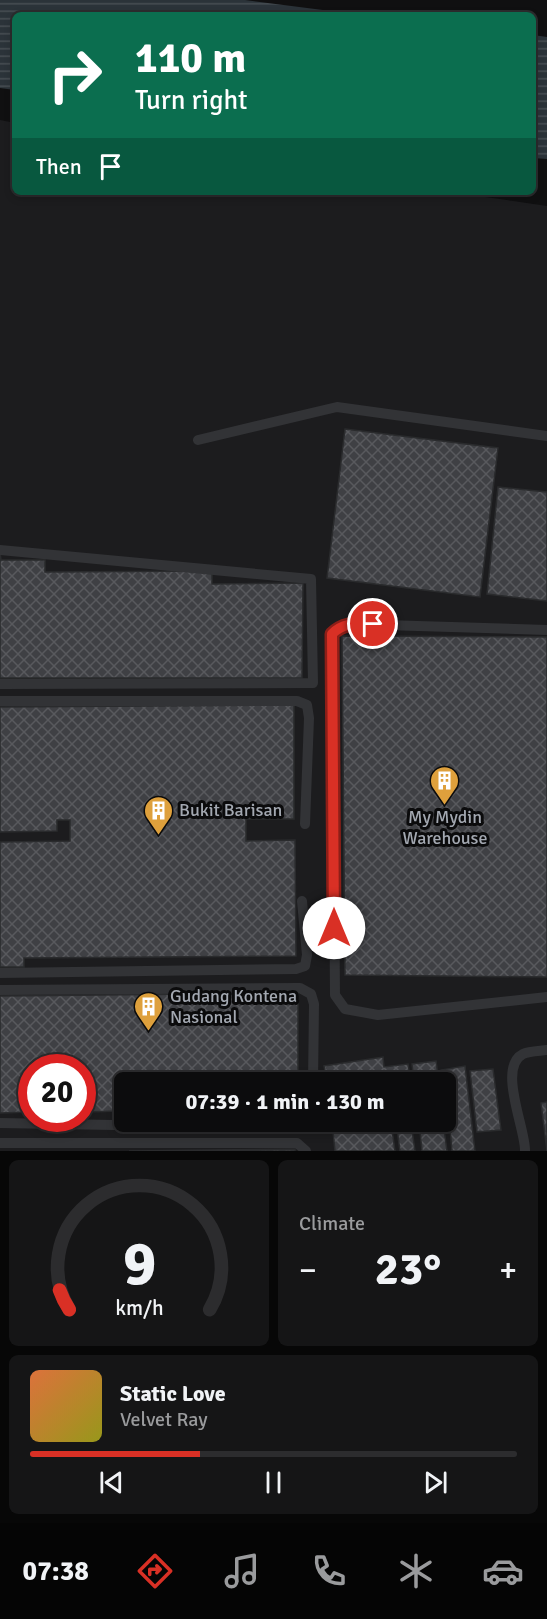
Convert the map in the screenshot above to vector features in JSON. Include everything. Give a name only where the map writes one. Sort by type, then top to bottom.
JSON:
[{"type":"lane","points":[[198,440],[337,407],[547,436]]},
{"type":"lane","points":[[0,550],[311,579],[313,683],[0,684]]},
{"type":"lane","points":[[547,630],[351,624],[339,627],[332,634],[335,996],[345,1008],[378,1015],[547,998]]},
{"type":"lane","points":[[0,701],[297,701],[307,705],[309,718],[304,824]]},
{"type":"lane","points":[[0,973],[296,969],[304,966],[307,955],[302,901]]},
{"type":"lane","points":[[0,990],[300,988],[311,994],[314,1004],[313,1072]]},
{"type":"lane","points":[[525,1151],[513,1089],[515,1063],[523,1054],[547,1050]]},
{"type":"lane","points":[[0,1123],[114,1125]]},
{"type":"lane","points":[[0,1143],[297,1143],[306,1151]]},
{"type":"shaded area","points":[[0,0],[245,0],[339,12],[12,12],[12,90],[0,88]]},
{"type":"shaded area","points":[[536,35],[547,37],[547,159],[536,158]]},
{"type":"shaded area","points":[[0,120],[12,122],[12,195],[472,195],[547,206],[547,1151],[0,1151]]},
{"type":"building","points":[[345,429],[498,448],[480,597],[327,578]]},
{"type":"building","points":[[498,487],[547,492],[547,601],[487,594]]},
{"type":"building","points":[[0,552],[1,560],[45,560],[45,572],[212,571],[212,584],[303,583],[302,678],[0,678]]},
{"type":"building","name":"My Mydin Warehouse","points":[[342,636],[547,637],[547,977],[345,975]]},
{"type":"building","name":"Bukit Barisan","points":[[294,705],[294,819],[246,819],[246,841],[295,840],[296,956],[24,958],[24,967],[0,967],[0,842],[70,841],[70,820],[57,820],[57,831],[0,832],[0,707]]},
{"type":"building","name":"Gudang Kontena Nasional","points":[[298,993],[298,1072],[114,1072],[114,1111],[96,1112],[96,1054],[18,1054],[18,1112],[0,1113],[0,996]]},
{"type":"building","points":[[383,1057],[384,1067],[408,1064],[409,1072],[325,1072],[324,1066]]},
{"type":"building","points":[[436,1061],[438,1072],[413,1072],[412,1064]]},
{"type":"building","points":[[465,1066],[475,1151],[452,1151],[450,1132],[456,1132],[456,1072],[441,1072],[441,1070]]},
{"type":"building","points":[[493,1069],[501,1130],[477,1132],[470,1071]]},
{"type":"building","points":[[547,1102],[547,1151],[541,1103]]},
{"type":"building","points":[[333,1132],[392,1132],[395,1151],[335,1151]]},
{"type":"building","points":[[397,1132],[412,1132],[415,1151],[400,1151]]},
{"type":"building","points":[[420,1132],[444,1132],[447,1151],[422,1151]]},
{"type":"building","points":[[295,1149],[295,1151],[129,1151]]},
{"type":"place","name":"My Mydin Warehouse","points":[[445,806]]},
{"type":"place","name":"Bukit Barisan","points":[[158,836]]},
{"type":"place","name":"Gudang Kontena Nasional","points":[[149,1032]]},
{"type":"route","points":[[334,928],[332,634],[339,627],[351,624],[373,624]]}]
